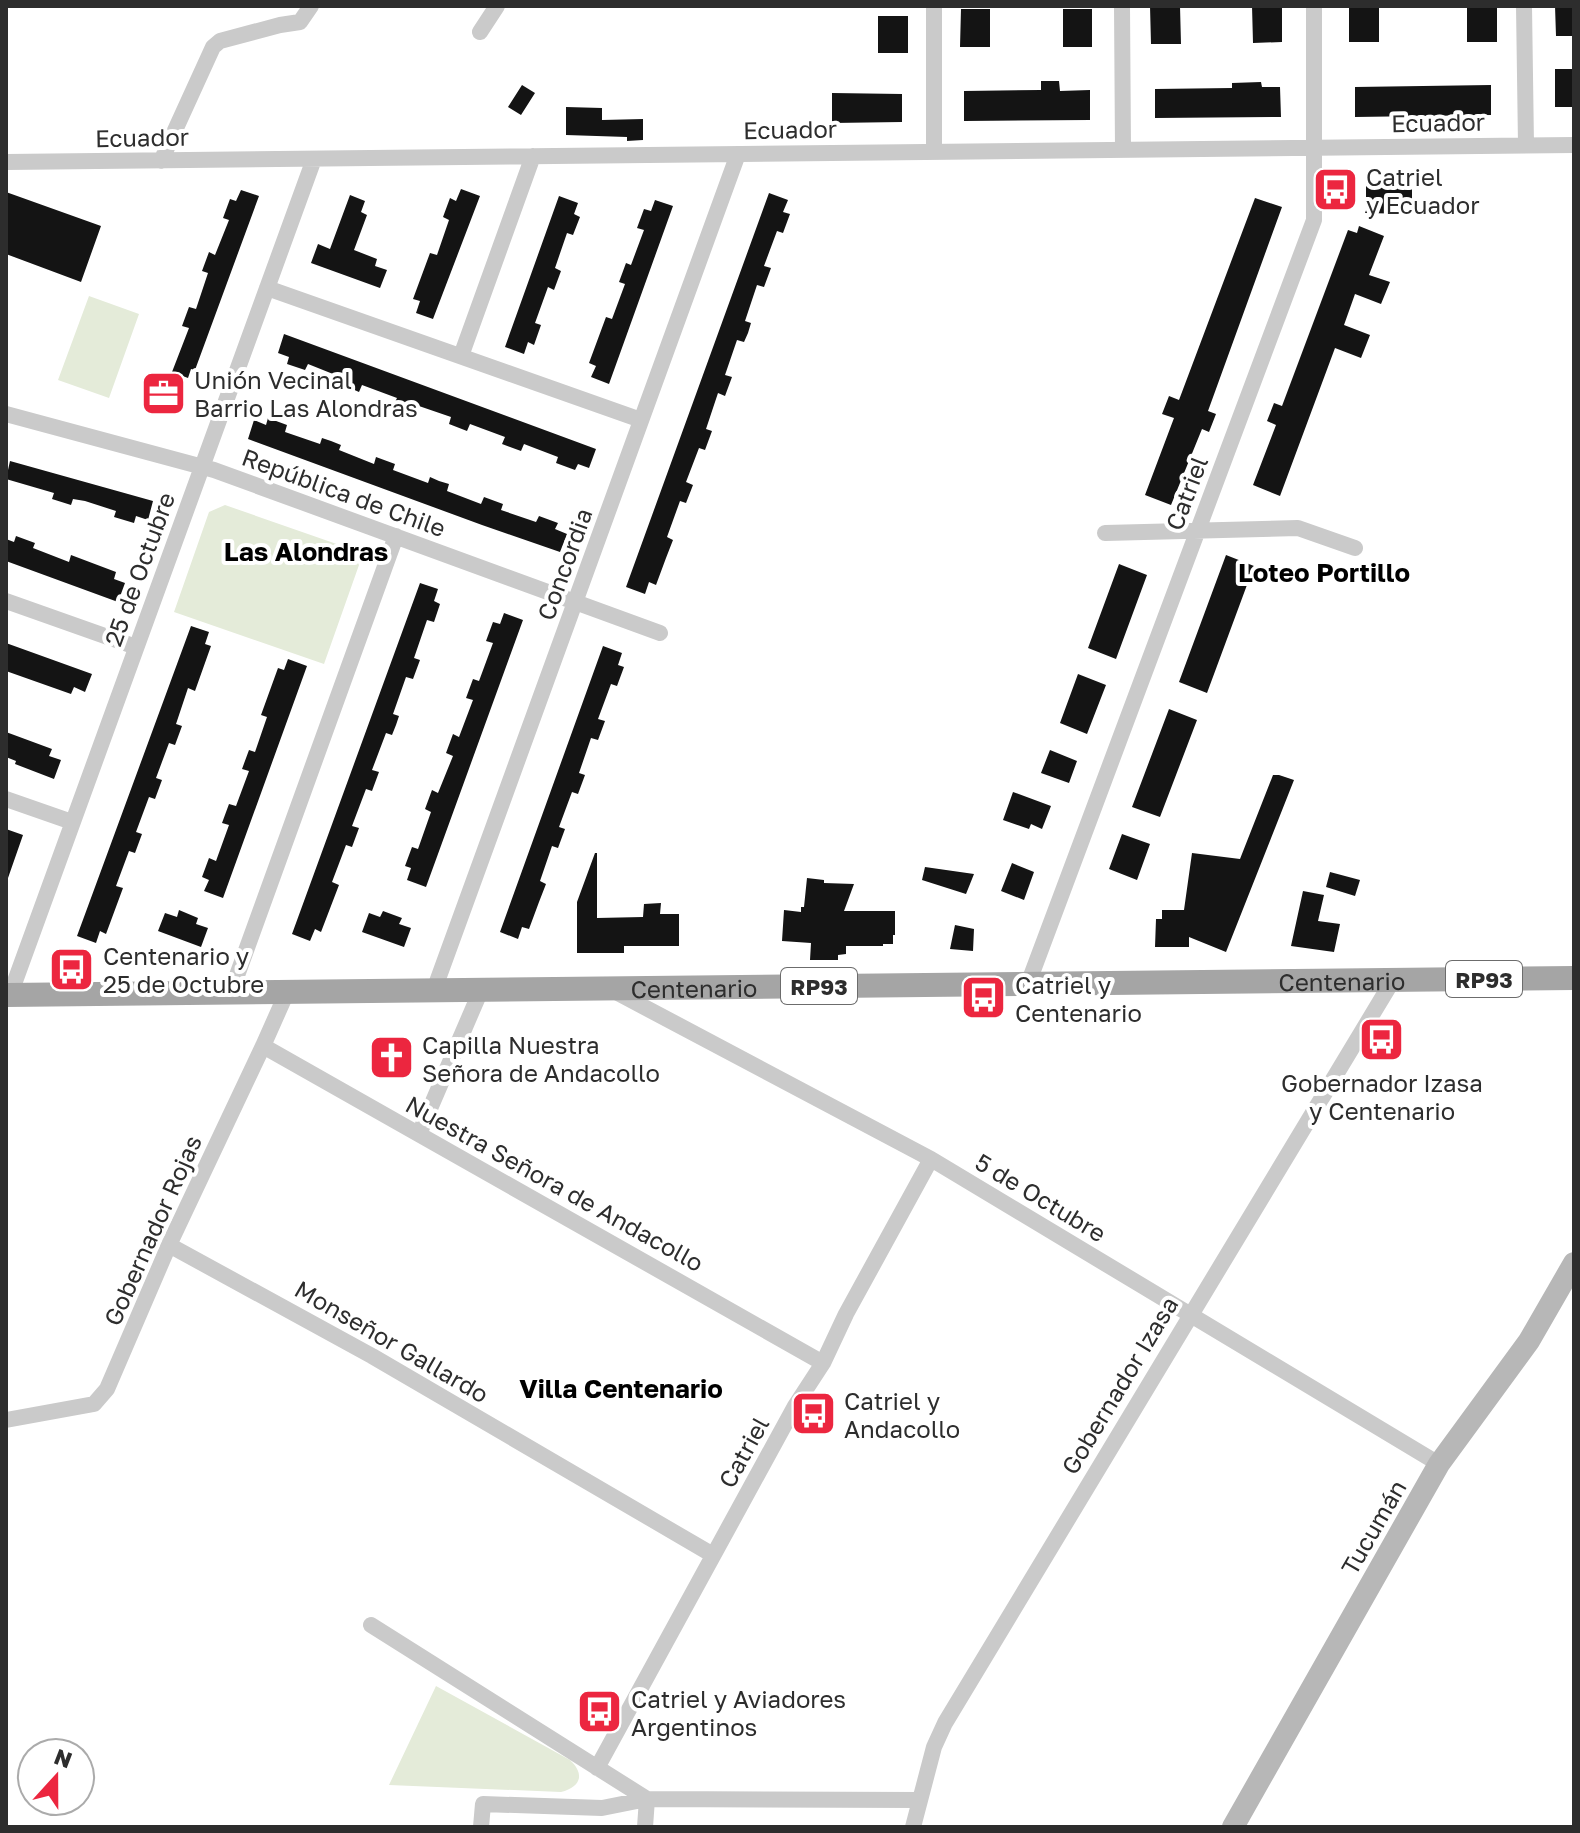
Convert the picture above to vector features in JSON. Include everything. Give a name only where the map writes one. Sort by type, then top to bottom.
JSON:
[{"type":"main road","name":"Centenario","points":[[8,995],[1574,978]]},
{"type":"main road","name":"Tucumán","points":[[1233,1827],[1439,1464],[1529,1341],[1574,1263]]},
{"type":"street","points":[[161,161],[213,47],[220,41],[300,22],[311,6]]},
{"type":"street","points":[[480,32],[497,6]]},
{"type":"street","points":[[934,6],[934,152]]},
{"type":"street","points":[[1122,6],[1123,150]]},
{"type":"street","name":"Catriel","points":[[1028,984],[1314,220],[1314,6]]},
{"type":"street","points":[[1524,6],[1526,145]]},
{"type":"street","name":"Ecuador","points":[[6,162],[1574,145]]},
{"type":"street","name":"Concordia","points":[[434,990],[738,154]]},
{"type":"street","points":[[461,356],[533,156]]},
{"type":"street","name":"25 de Octubre","points":[[8,995],[314,159]]},
{"type":"street","points":[[267,288],[641,420]]},
{"type":"street","name":"República de Chile","points":[[6,414],[202,466],[660,633]]},
{"type":"street","points":[[1105,533],[1298,528],[1355,548]]},
{"type":"street","points":[[231,992],[396,536]]},
{"type":"street","points":[[6,601],[136,647]]},
{"type":"street","points":[[6,799],[72,822]]},
{"type":"street","name":"Gobernador Izasa","points":[[913,1827],[934,1747],[945,1723],[1393,980]]},
{"type":"street","name":"5 de Octubre","points":[[609,988],[931,1159],[1439,1464]]},
{"type":"street","points":[[419,1134],[481,990]]},
{"type":"street","name":"Gobernador Rojas","points":[[6,1420],[94,1404],[107,1389],[169,1245],[287,992]]},
{"type":"street","name":"Nuestra Señora de Andacollo","points":[[263,1046],[823,1363]]},
{"type":"street","name":"Catriel","points":[[597,1768],[795,1406],[823,1363],[846,1314],[931,1159]]},
{"type":"street","name":"Monseñor Gallardo","points":[[169,1245],[372,1356],[713,1555]]},
{"type":"street","points":[[371,1625],[647,1799]]},
{"type":"street","points":[[481,1827],[483,1804],[602,1808],[647,1799],[920,1800]]},
{"type":"street","points":[[645,1827],[647,1799]]},
{"type":"green space","points":[[89,296],[139,314],[109,398],[58,380]]},
{"type":"green space","points":[[225,505],[351,549],[359,565],[324,664],[174,612],[209,512]]},
{"type":"green space","points":[[436,1686],[570,1760],[578,1770],[577,1783],[561,1792],[389,1785]]},
{"type":"building","points":[[1150,6],[1180,6],[1181,44],[1151,44]]},
{"type":"building","points":[[1252,6],[1282,6],[1282,42],[1253,43]]},
{"type":"building","points":[[1349,6],[1379,6],[1379,42],[1349,42]]},
{"type":"building","points":[[1467,6],[1497,6],[1497,42],[1467,42]]},
{"type":"building","points":[[1555,6],[1574,6],[1574,36],[1556,36]]},
{"type":"building","points":[[961,9],[990,9],[990,47],[960,47]]},
{"type":"building","points":[[1063,9],[1092,9],[1092,47],[1063,47]]},
{"type":"building","points":[[878,16],[908,16],[908,53],[878,53]]},
{"type":"building","points":[[1555,69],[1574,69],[1574,107],[1555,107]]},
{"type":"building","points":[[1041,81],[1059,81],[1060,91],[1090,90],[1090,120],[964,121],[964,91],[1041,90]]},
{"type":"building","points":[[1261,82],[1262,87],[1280,87],[1281,117],[1155,118],[1155,89],[1232,88],[1232,83]]},
{"type":"building","points":[[522,85],[535,93],[521,115],[508,107]]},
{"type":"building","points":[[1491,85],[1491,115],[1355,117],[1355,87]]},
{"type":"building","points":[[832,93],[902,94],[902,122],[832,123]]},
{"type":"building","points":[[566,107],[602,108],[602,120],[643,119],[643,140],[566,135]]},
{"type":"building","points":[[1366,184],[1412,184],[1412,214],[1365,213],[1370,200],[1366,200]]},
{"type":"building","points":[[461,189],[480,196],[433,319],[416,313],[420,301],[413,299],[430,253],[437,255],[449,220],[443,217],[450,198],[456,201]]},
{"type":"building","points":[[241,190],[259,196],[195,370],[191,369],[188,378],[172,372],[189,328],[182,326],[189,307],[196,309],[208,273],[202,271],[209,252],[215,255],[229,220],[223,218],[230,199],[236,201]]},
{"type":"building","points":[[6,192],[101,226],[81,282],[6,254]]},
{"type":"building","points":[[769,193],[788,200],[783,212],[790,214],[783,233],[777,231],[764,266],[771,268],[764,287],[757,285],[745,321],[751,323],[748,333],[744,342],[737,340],[725,375],[732,377],[725,396],[718,393],[706,429],[712,431],[705,450],[699,448],[686,482],[693,485],[686,503],[680,501],[667,537],[673,540],[656,585],[649,582],[645,594],[626,587]]},
{"type":"building","points":[[350,195],[365,201],[361,212],[367,215],[354,250],[377,259],[375,266],[387,270],[380,288],[311,263],[318,244],[330,249]]},
{"type":"building","points":[[559,196],[578,203],[574,214],[580,217],[573,235],[567,233],[555,268],[561,271],[554,290],[548,287],[535,323],[541,325],[534,345],[528,342],[524,354],[505,347]]},
{"type":"building","points":[[1255,198],[1282,207],[1208,411],[1216,414],[1209,432],[1202,429],[1171,505],[1145,495],[1174,418],[1162,414],[1169,396],[1179,400]]},
{"type":"building","points":[[655,200],[673,206],[609,384],[591,377],[596,366],[589,363],[606,317],[612,319],[625,284],[619,282],[626,263],[631,265],[644,230],[637,228],[644,209],[651,211]]},
{"type":"building","points":[[1359,226],[1384,236],[1369,275],[1390,282],[1381,304],[1355,294],[1344,325],[1370,335],[1361,358],[1335,348],[1280,496],[1253,485],[1276,425],[1267,421],[1274,403],[1282,406],[1348,230],[1357,233]]},
{"type":"building","points":[[284,334],[596,449],[589,468],[578,464],[575,470],[556,463],[558,457],[524,444],[521,451],[502,444],[505,437],[470,424],[467,431],[449,424],[451,417],[416,405],[413,411],[394,404],[397,398],[362,385],[359,392],[341,384],[343,378],[308,364],[305,370],[287,364],[289,357],[278,353]]},
{"type":"building","points":[[268,418],[287,425],[285,432],[320,444],[322,438],[331,441],[341,445],[339,450],[374,464],[376,457],[395,464],[393,470],[428,483],[430,477],[449,484],[447,491],[481,504],[484,497],[503,504],[501,510],[536,522],[539,516],[558,523],[555,529],[567,534],[560,552],[248,439],[254,420],[266,425]]},
{"type":"building","points":[[10,461],[153,501],[148,520],[136,516],[134,523],[114,517],[116,511],[85,501],[73,499],[71,505],[52,499],[54,493],[6,479]]},
{"type":"building","points":[[16,536],[35,543],[33,548],[69,562],[71,555],[116,572],[114,579],[125,583],[118,602],[6,561],[6,539],[14,542]]},
{"type":"building","points":[[1226,555],[1254,566],[1207,693],[1179,682]]},
{"type":"building","points":[[1119,564],[1147,575],[1116,659],[1088,648]]},
{"type":"building","points":[[420,583],[438,589],[434,601],[440,604],[434,622],[427,620],[414,658],[420,660],[413,679],[406,677],[393,714],[399,716],[396,725],[392,735],[386,733],[372,770],[379,772],[372,791],[366,789],[352,826],[359,828],[352,847],[346,845],[332,882],[339,885],[321,932],[315,929],[310,941],[292,934]]},
{"type":"building","points":[[504,613],[523,620],[426,887],[407,880],[411,868],[405,866],[412,847],[418,849],[431,812],[425,809],[432,790],[438,793],[453,756],[446,753],[453,734],[459,737],[473,700],[466,698],[473,679],[479,681],[493,643],[486,641],[493,622],[500,624]]},
{"type":"building","points":[[191,626],[209,632],[205,644],[211,646],[195,691],[188,688],[176,724],[182,726],[175,745],[169,743],[156,778],[162,780],[155,799],[149,797],[136,832],[142,834],[135,853],[129,851],[116,886],[123,888],[106,934],[100,931],[96,943],[77,936]]},
{"type":"building","points":[[6,643],[92,674],[85,692],[74,687],[71,694],[6,671]]},
{"type":"building","points":[[603,646],[622,653],[618,665],[624,667],[617,686],[611,684],[598,719],[605,721],[598,740],[591,738],[579,773],[585,775],[578,794],[572,792],[559,827],[565,829],[558,848],[552,846],[540,881],[546,884],[529,929],[522,927],[518,939],[500,932]]},
{"type":"building","points":[[288,659],[307,666],[223,898],[204,891],[209,880],[202,877],[209,858],[216,861],[229,825],[222,823],[229,804],[236,806],[249,771],[242,769],[249,750],[255,752],[267,717],[261,715],[278,668],[284,670]]},
{"type":"building","points":[[1078,674],[1106,685],[1087,734],[1060,723]]},
{"type":"building","points":[[1169,709],[1197,720],[1160,817],[1132,807]]},
{"type":"building","points":[[6,732],[52,749],[49,756],[61,760],[54,779],[15,764],[16,761],[6,757]]},
{"type":"building","points":[[1050,750],[1077,761],[1069,783],[1041,773]]},
{"type":"building","points":[[1273,775],[1294,780],[1226,952],[1189,937],[1189,947],[1155,947],[1156,919],[1162,919],[1162,910],[1184,910],[1192,853],[1240,859]]},
{"type":"building","points":[[1013,792],[1051,806],[1042,829],[1031,824],[1029,829],[1003,820]]},
{"type":"building","points":[[6,829],[23,835],[8,878],[6,877]]},
{"type":"building","points":[[1122,834],[1150,844],[1137,880],[1109,869]]},
{"type":"building","points":[[595,853],[597,918],[643,917],[644,904],[661,903],[660,914],[679,914],[679,946],[624,946],[624,953],[577,953],[577,902]]},
{"type":"building","points":[[1012,863],[1034,872],[1024,900],[1001,891]]},
{"type":"building","points":[[925,867],[974,874],[966,894],[922,880]]},
{"type":"building","points":[[1330,872],[1360,880],[1355,896],[1326,887]]},
{"type":"building","points":[[807,878],[824,880],[824,883],[854,884],[844,911],[895,911],[893,944],[846,946],[846,954],[838,955],[838,960],[810,960],[811,943],[782,941],[784,910],[801,912]]},
{"type":"building","points":[[1303,891],[1324,895],[1318,921],[1340,924],[1334,952],[1291,946]]},
{"type":"building","points":[[179,910],[198,918],[196,924],[208,928],[201,947],[158,931],[165,913],[177,917]]},
{"type":"building","points":[[383,911],[402,918],[399,924],[411,928],[404,947],[362,932],[369,913],[380,917]]},
{"type":"building","points":[[955,925],[974,929],[973,951],[950,949]]},
{"type":"place","name":"Catriel y Ecuador","points":[[1335,190]]},
{"type":"place","name":"Unión Vecinal Barrio Las Alondras","points":[[163,393]]},
{"type":"place","name":"Centenario y 25 de Octubre","points":[[72,969]]},
{"type":"place","name":"Catriel y Centenario","points":[[984,998]]},
{"type":"place","name":"Gobernador Izasa y Centenario","points":[[1382,1040]]},
{"type":"place","name":"Capilla Nuestra Señora de Andacollo","points":[[391,1058]]},
{"type":"place","name":"Catriel y Andacollo","points":[[813,1414]]},
{"type":"place","name":"Catriel y Aviadores Argentinos","points":[[600,1712]]},
{"type":"district","name":"Las Alondras","points":[[306,551]]},
{"type":"district","name":"Loteo Portillo","points":[[1324,572]]},
{"type":"district","name":"Villa Centenario","points":[[621,1388]]}]
